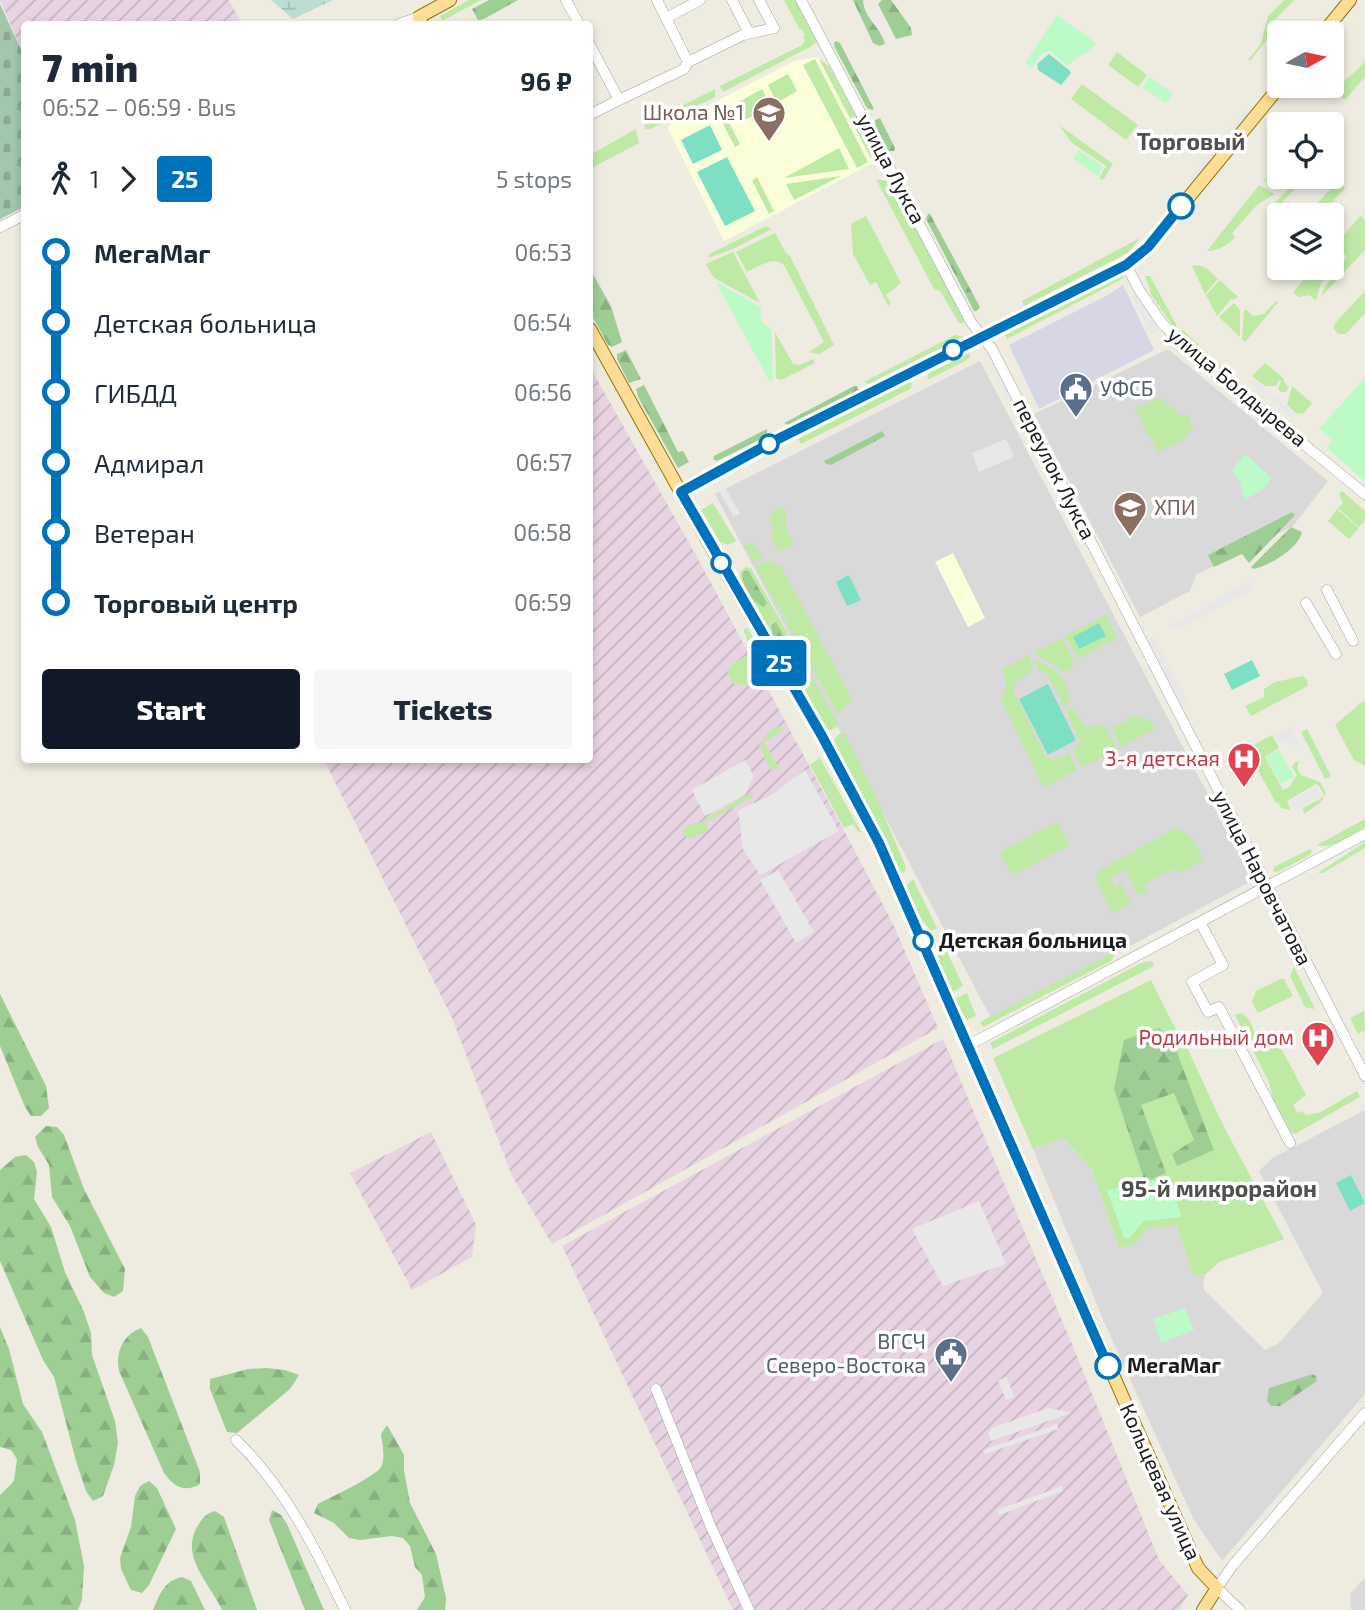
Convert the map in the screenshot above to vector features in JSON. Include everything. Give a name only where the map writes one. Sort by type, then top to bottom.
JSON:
[{"type":"main road","points":[[420,21],[450,0]]},
{"type":"main road","points":[[1333,21],[1350,0]]},
{"type":"main road","points":[[681,492],[776,440],[1126,265],[1148,247],[1270,98]]},
{"type":"main road","name":"Кольцевая улица","points":[[593,334],[822,736],[879,843],[1198,1568],[1217,1588]]},
{"type":"main road","points":[[1203,1610],[1217,1588]]},
{"type":"street","points":[[566,0],[577,21]]},
{"type":"street","points":[[657,0],[688,62]]},
{"type":"street","points":[[666,18],[700,0]]},
{"type":"street","points":[[732,0],[749,33]]},
{"type":"street","points":[[593,113],[684,69],[688,62],[749,33],[774,28],[759,0]]},
{"type":"street","name":"улица Лукса","points":[[802,0],[971,322],[982,336]]},
{"type":"street","points":[[593,51],[619,100]]},
{"type":"street","points":[[0,227],[21,216]]},
{"type":"street","name":"улица Болдырева","points":[[1126,265],[1161,322],[1188,350],[1365,494]]},
{"type":"street","name":"переулок Лукса","points":[[982,336],[992,349],[1123,604]]},
{"type":"street","points":[[1327,590],[1353,641]]},
{"type":"street","points":[[1306,603],[1336,654]]},
{"type":"street","name":"улица Наровчатова","points":[[1123,604],[1365,1076]]},
{"type":"street","points":[[969,1045],[1365,834]]},
{"type":"street","points":[[1200,922],[1223,965],[1192,982],[1208,1012],[1219,1007],[1290,1143]]},
{"type":"street","points":[[656,1389],[712,1528],[749,1610]]},
{"type":"street","points":[[1217,1588],[1233,1565],[1365,1413]]},
{"type":"street","points":[[236,1440],[271,1478],[324,1566],[345,1610]]},
{"type":"street","name":"Кольцевая улица","points":[[1217,1588],[1240,1610]]},
{"type":"shaded area","points":[[0,0],[229,0],[240,21],[21,21],[21,49]]},
{"type":"shaded area","name":"Школа №1","points":[[818,57],[873,163],[724,241],[667,127],[794,61]]},
{"type":"shaded area","points":[[1245,110],[1251,115],[1196,182],[1189,179]]},
{"type":"shaded area","points":[[1123,285],[1154,350],[1039,409],[1009,345]]},
{"type":"shaded area","points":[[1137,291],[1158,330],[1151,334],[1131,295]]},
{"type":"shaded area","points":[[1168,349],[1328,481],[1293,526],[1196,575],[1190,591],[1140,617],[1034,414]]},
{"type":"shaded area","points":[[980,361],[1253,880],[992,1020],[715,494]]},
{"type":"shaded area","points":[[996,363],[1028,429],[1024,431],[991,366]]},
{"type":"shaded area","points":[[593,372],[697,557],[849,840],[894,926],[938,1028],[552,1244],[512,1176],[452,1018],[325,763],[593,763]]},
{"type":"shaded area","points":[[1252,378],[1295,414],[1292,418],[1249,381]]},
{"type":"shaded area","points":[[1032,436],[1067,502],[1062,505],[1028,438]]},
{"type":"shaded area","points":[[1006,439],[1014,457],[979,472],[972,453]]},
{"type":"shaded area","points":[[725,488],[740,513],[734,517],[719,491]]},
{"type":"shaded area","points":[[953,553],[985,618],[968,627],[935,562]]},
{"type":"shaded area","points":[[1251,581],[1255,588],[1180,627],[1171,628],[1170,625]]},
{"type":"shaded area","points":[[1148,637],[1154,637],[1187,701],[1182,705]]},
{"type":"shaded area","points":[[1291,726],[1300,743],[1292,747],[1288,740],[1280,744],[1275,735]]},
{"type":"shaded area","points":[[745,760],[754,776],[745,795],[705,816],[692,790]]},
{"type":"shaded area","points":[[805,770],[839,831],[760,875],[743,849],[738,810],[770,796]]},
{"type":"shaded area","points":[[1316,787],[1321,796],[1295,810],[1290,801]]},
{"type":"shaded area","points":[[778,870],[814,932],[796,943],[760,880]]},
{"type":"shaded area","points":[[943,1039],[1072,1344],[1159,1560],[1188,1595],[1179,1610],[733,1610],[562,1246]]},
{"type":"shaded area","points":[[1365,1110],[1365,1394],[1222,1561],[1194,1520],[1105,1324],[1033,1149],[1063,1138],[1091,1168],[1119,1247],[1132,1245],[1148,1229],[1177,1224],[1193,1276],[1206,1274],[1203,1281],[1204,1290],[1265,1350],[1279,1343],[1323,1293],[1259,1171],[1271,1159]]},
{"type":"shaded area","points":[[431,1132],[476,1225],[472,1257],[412,1290],[350,1173]]},
{"type":"shaded area","points":[[979,1201],[1006,1264],[943,1286],[912,1229]]},
{"type":"shaded area","points":[[1007,1377],[1014,1397],[1006,1400],[998,1380]]},
{"type":"shaded area","points":[[1048,1408],[1071,1413],[991,1441],[988,1433],[992,1428]]},
{"type":"shaded area","points":[[1057,1424],[1058,1429],[985,1454],[983,1450]]},
{"type":"shaded area","points":[[1062,1486],[1063,1491],[999,1515],[997,1510]]},
{"type":"shaded area","points":[[1365,1578],[1365,1610],[1351,1610],[1350,1594]]},
{"type":"green space","points":[[271,0],[333,0],[293,19]]},
{"type":"green space","points":[[469,0],[481,0],[442,21],[440,16]]},
{"type":"green space","points":[[489,0],[518,0],[478,20],[472,9]]},
{"type":"green space","points":[[784,0],[796,0],[817,41],[723,92],[720,86],[802,45],[805,41],[802,29],[800,30]]},
{"type":"green space","points":[[853,0],[863,0],[866,12],[885,44],[879,46],[873,43]]},
{"type":"green space","points":[[882,0],[891,0],[911,28],[912,35],[896,39],[878,4]]},
{"type":"green space","points":[[1284,0],[1294,0],[1273,21],[1267,21],[1267,40],[1250,61],[1248,60],[1261,44],[1268,16]]},
{"type":"green space","points":[[0,4],[21,50],[21,208],[0,219]]},
{"type":"green space","points":[[1057,15],[1096,43],[1068,66],[1050,51],[1041,54],[1032,68],[1025,63]]},
{"type":"green space","points":[[836,41],[840,43],[874,109],[867,108],[835,48]]},
{"type":"green space","points":[[1117,52],[1147,75],[1138,87],[1108,65]]},
{"type":"green space","points":[[1049,54],[1071,73],[1061,85],[1038,70],[1037,64]]},
{"type":"green space","points":[[815,59],[868,162],[857,168],[803,65]]},
{"type":"green space","points":[[819,59],[829,66],[869,140],[871,158]]},
{"type":"green space","points":[[1365,62],[1365,77],[1345,100],[1343,98],[1344,82]]},
{"type":"green space","points":[[788,74],[797,91],[777,103],[768,85]]},
{"type":"green space","points":[[1149,77],[1173,93],[1166,103],[1143,88]]},
{"type":"green space","points":[[1082,84],[1138,125],[1126,140],[1071,99]]},
{"type":"green space","points":[[715,89],[715,97],[646,129],[644,125]]},
{"type":"green space","points":[[762,89],[771,106],[743,121],[735,104]]},
{"type":"green space","points":[[722,109],[740,144],[735,147],[717,112]]},
{"type":"green space","points":[[880,118],[894,151],[889,151],[878,132],[875,120]]},
{"type":"green space","points":[[710,125],[722,150],[693,164],[681,140]]},
{"type":"green space","points":[[1059,125],[1113,164],[1103,180],[1099,178],[1106,166],[1072,143]]},
{"type":"green space","points":[[636,129],[639,143],[593,167],[593,153]]},
{"type":"green space","points":[[839,148],[849,169],[784,178]]},
{"type":"green space","points":[[1079,150],[1103,167],[1098,176],[1073,158]]},
{"type":"green space","points":[[727,157],[755,211],[725,226],[697,172]]},
{"type":"green space","points":[[841,176],[794,200],[786,184]]},
{"type":"green space","points":[[757,177],[774,211],[769,214],[752,180]]},
{"type":"green space","points":[[876,179],[889,182],[894,180],[965,318],[963,323],[959,323],[940,291],[934,289]]},
{"type":"green space","points":[[1259,185],[1275,194],[1257,205],[1232,233],[1235,237],[1229,243],[1219,249],[1207,251]]},
{"type":"green space","points":[[1344,186],[1345,188],[1331,203],[1317,203],[1331,189],[1344,189]]},
{"type":"green space","points":[[1288,189],[1295,189],[1282,203],[1275,203]]},
{"type":"green space","points":[[928,214],[980,307],[977,311],[974,311],[926,219]]},
{"type":"green space","points":[[1361,215],[1365,221],[1365,250],[1344,272],[1344,261],[1347,257],[1344,253],[1344,235]]},
{"type":"green space","points":[[866,216],[901,283],[886,295],[891,303],[888,306],[876,282],[870,285],[853,254],[851,224]]},
{"type":"green space","points":[[766,226],[772,229],[733,249],[708,258],[711,253]]},
{"type":"green space","points":[[775,233],[790,256],[834,345],[819,354],[809,352],[824,342],[784,265],[775,261],[747,272],[736,252]]},
{"type":"green space","points":[[1140,238],[1129,252],[1024,306],[1022,301]]},
{"type":"green space","points":[[733,252],[760,303],[714,278],[706,264]]},
{"type":"green space","points":[[1192,266],[1206,268],[1218,279],[1205,294]]},
{"type":"green space","points":[[1122,273],[1124,278],[1007,339],[1005,335]]},
{"type":"green space","points":[[593,274],[611,306],[622,342],[612,347],[608,345],[593,318]]},
{"type":"green space","points":[[1145,276],[1150,276],[1177,326],[1175,329],[1152,296]]},
{"type":"green space","points":[[1220,280],[1238,297],[1231,299],[1217,316],[1206,295]]},
{"type":"green space","points":[[1303,280],[1323,280],[1316,301],[1310,295],[1299,297],[1293,293]]},
{"type":"green space","points":[[1330,280],[1337,280],[1321,297]]},
{"type":"green space","points":[[716,282],[762,308],[762,322],[771,328],[773,378],[770,382]]},
{"type":"green space","points":[[1365,291],[1365,313],[1346,334],[1338,334],[1334,329],[1335,323]]},
{"type":"green space","points":[[1279,301],[1245,342],[1242,339],[1244,310],[1253,316],[1264,314]]},
{"type":"green space","points":[[1234,303],[1240,310],[1240,337],[1219,317]]},
{"type":"green space","points":[[1178,330],[1184,331],[1228,373],[1226,374]]},
{"type":"green space","points":[[775,332],[793,364],[799,365],[813,359],[815,363],[781,380],[776,378]]},
{"type":"green space","points":[[955,335],[964,337],[869,384],[864,382]]},
{"type":"green space","points":[[626,350],[641,379],[629,383],[617,359],[617,354]]},
{"type":"green space","points":[[970,352],[967,360],[927,380],[929,373]]},
{"type":"green space","points":[[1265,363],[1284,379],[1289,387],[1286,392],[1278,389],[1279,380],[1276,386],[1265,386],[1252,376]]},
{"type":"green space","points":[[1365,378],[1365,481],[1327,448],[1332,440],[1319,429]]},
{"type":"green space","points":[[908,382],[912,385],[910,389],[801,444],[798,439]]},
{"type":"green space","points":[[644,385],[678,452],[683,451],[689,462],[678,468],[638,397],[636,389]]},
{"type":"green space","points":[[854,386],[859,390],[788,425],[784,423]]},
{"type":"green space","points":[[1292,386],[1312,403],[1304,413],[1297,414],[1287,405]]},
{"type":"green space","points":[[1160,397],[1181,416],[1189,415],[1189,421],[1194,426],[1183,441],[1158,452],[1148,433],[1144,432],[1145,427],[1135,409]]},
{"type":"green space","points":[[767,429],[767,436],[717,461],[713,459],[714,456]]},
{"type":"green space","points":[[882,431],[885,436],[831,465],[824,461]]},
{"type":"green space","points":[[1245,454],[1272,478],[1263,489],[1245,500],[1240,483],[1232,471]]},
{"type":"green space","points":[[1342,491],[1365,511],[1365,520],[1359,527],[1338,508],[1343,503],[1339,494]]},
{"type":"green space","points":[[713,503],[736,541],[728,545],[720,542],[701,510]]},
{"type":"green space","points":[[783,506],[787,512],[785,526],[794,545],[779,552],[770,533],[774,531],[768,516]]},
{"type":"green space","points":[[1337,509],[1359,528],[1349,539],[1328,521]]},
{"type":"green space","points":[[1292,512],[1295,515],[1249,563],[1242,554],[1214,567],[1208,555]]},
{"type":"green space","points":[[1291,527],[1302,532],[1295,544],[1267,564],[1254,569],[1251,567]]},
{"type":"green space","points":[[752,542],[763,558],[754,562],[744,546]]},
{"type":"green space","points":[[768,561],[781,566],[852,699],[838,714],[755,566]]},
{"type":"green space","points":[[746,567],[751,568],[838,723],[836,728],[824,729],[740,579],[740,572]]},
{"type":"green space","points":[[748,570],[767,603],[764,607],[755,602],[745,587],[743,572]]},
{"type":"green space","points":[[849,575],[861,600],[847,606],[836,582]]},
{"type":"green space","points":[[1106,615],[1117,638],[1078,659],[1065,636]]},
{"type":"green space","points":[[776,622],[809,679],[806,684],[798,679],[773,636],[771,625]]},
{"type":"green space","points":[[1099,623],[1106,636],[1079,649],[1073,637]]},
{"type":"green space","points":[[747,627],[773,672],[767,677],[744,632]]},
{"type":"green space","points":[[1062,638],[1073,659],[1072,669],[1065,672],[1034,653]]},
{"type":"green space","points":[[747,655],[761,682],[750,686],[733,684],[728,673],[730,666]]},
{"type":"green space","points":[[1029,655],[1033,670],[1016,682],[1013,690],[1046,757],[1054,760],[1069,753],[1077,770],[1044,788],[1000,698],[1006,689],[1003,669]]},
{"type":"green space","points":[[1033,658],[1054,670],[1064,680],[1069,703],[1064,707],[1046,673],[1040,671]]},
{"type":"green space","points":[[1252,660],[1260,676],[1232,690],[1224,674]]},
{"type":"green space","points":[[1303,676],[1308,686],[1251,716],[1245,706],[1264,697],[1264,689],[1275,682]]},
{"type":"green space","points":[[1048,684],[1076,740],[1048,755],[1019,699]]},
{"type":"green space","points":[[1363,701],[1365,766],[1354,760],[1335,725]]},
{"type":"green space","points":[[1072,708],[1086,728],[1099,724],[1106,727],[1117,749],[1082,768],[1074,751],[1080,741],[1066,711]]},
{"type":"green space","points":[[1134,716],[1148,719],[1156,728],[1121,747],[1112,728]]},
{"type":"green space","points":[[780,725],[783,731],[764,742],[779,768],[771,770],[759,746],[768,732]]},
{"type":"green space","points":[[1307,729],[1331,776],[1325,779],[1301,732]]},
{"type":"green space","points":[[845,733],[906,867],[901,873],[834,745],[839,734]]},
{"type":"green space","points":[[1272,735],[1279,748],[1265,757],[1283,790],[1289,787],[1297,775],[1292,767],[1299,761],[1297,768],[1301,775],[1320,782],[1326,793],[1320,803],[1304,814],[1303,808],[1324,795],[1319,786],[1316,784],[1287,801],[1291,810],[1281,808],[1246,749]]},
{"type":"green space","points":[[1279,750],[1294,777],[1281,784],[1266,757]]},
{"type":"green space","points":[[820,758],[861,832],[859,833],[853,824],[844,828],[810,765]]},
{"type":"green space","points":[[752,792],[753,797],[705,823],[708,831],[689,839],[684,835],[684,830],[690,824],[699,823]]},
{"type":"green space","points":[[1365,819],[1365,827],[1342,840],[1329,845],[1317,845]]},
{"type":"green space","points":[[1057,822],[1070,845],[1015,874],[1011,873],[1000,854],[1001,851]]},
{"type":"green space","points":[[1176,828],[1191,837],[1204,860],[1181,873],[1175,869],[1144,884],[1147,891],[1138,896],[1126,870],[1111,877],[1115,887],[1122,884],[1131,904],[1112,913],[1096,879],[1098,871]]},
{"type":"green space","points":[[1365,842],[1365,848],[1323,873],[1318,873]]},
{"type":"green space","points":[[1310,849],[1312,852],[1308,856],[1277,872],[1273,871],[1274,867]]},
{"type":"green space","points":[[913,879],[937,928],[931,931],[919,917],[905,887]]},
{"type":"green space","points":[[942,941],[963,986],[953,992],[941,968],[935,945]]},
{"type":"green space","points":[[1118,950],[1111,961],[983,1027],[980,1022]]},
{"type":"green space","points":[[1152,961],[1154,966],[993,1049],[990,1043],[1143,962]]},
{"type":"green space","points":[[1294,967],[1315,1009],[1305,1007],[1290,976]]},
{"type":"green space","points":[[1284,979],[1293,996],[1258,1013],[1252,1002],[1256,991]]},
{"type":"green space","points":[[1151,980],[1182,1037],[1224,1127],[1284,1239],[1219,1262],[1206,1274],[1193,1276],[1177,1225],[1148,1229],[1132,1246],[1119,1247],[1091,1168],[1063,1138],[1033,1149],[993,1058]]},
{"type":"green space","points":[[967,993],[976,1016],[966,1020],[955,999]]},
{"type":"green space","points":[[0,994],[46,1086],[49,1108],[41,1116],[31,1116],[25,1107],[0,1046]]},
{"type":"green space","points":[[1364,1011],[1365,1030],[1358,1034],[1350,1018]]},
{"type":"green space","points":[[1241,1013],[1252,1025],[1260,1051],[1274,1045],[1280,1046],[1306,1095],[1293,1105],[1297,1113],[1319,1113],[1357,1091],[1360,1097],[1295,1134],[1291,1132],[1235,1015]]},
{"type":"green space","points":[[1159,1028],[1173,1042],[1214,1150],[1177,1166],[1172,1154],[1194,1140],[1174,1093],[1141,1105],[1166,1173],[1145,1182],[1114,1089],[1124,1040]]},
{"type":"green space","points":[[46,1126],[57,1127],[64,1135],[84,1189],[125,1269],[123,1291],[114,1297],[104,1293],[90,1277],[70,1226],[52,1197],[49,1165],[35,1137]]},
{"type":"green space","points":[[26,1155],[34,1162],[37,1172],[34,1199],[51,1227],[65,1272],[84,1312],[91,1333],[92,1355],[115,1421],[118,1443],[114,1465],[103,1496],[93,1501],[86,1491],[76,1461],[54,1377],[43,1360],[0,1261],[0,1170],[15,1157]]},
{"type":"green space","points":[[1351,1175],[1365,1203],[1350,1211],[1336,1183]]},
{"type":"green space","points":[[1167,1176],[1182,1217],[1144,1221],[1128,1239],[1124,1238],[1107,1190],[1145,1184]]},
{"type":"green space","points":[[1185,1308],[1194,1330],[1161,1343],[1153,1319]]},
{"type":"green space","points":[[0,1327],[9,1349],[23,1404],[42,1432],[75,1520],[84,1566],[82,1600],[78,1610],[0,1610],[0,1495],[14,1481],[17,1459],[11,1450],[0,1447]]},
{"type":"green space","points":[[141,1328],[148,1337],[200,1472],[200,1484],[195,1487],[180,1487],[164,1473],[119,1371],[118,1357],[122,1345],[129,1335]]},
{"type":"green space","points":[[266,1368],[299,1375],[290,1389],[237,1433],[227,1432],[210,1389],[210,1379],[248,1369]]},
{"type":"green space","points":[[1313,1374],[1317,1381],[1280,1406],[1271,1406],[1267,1401],[1269,1388]]},
{"type":"green space","points":[[387,1425],[404,1455],[410,1503],[436,1554],[446,1598],[445,1610],[417,1610],[425,1597],[422,1575],[415,1567],[410,1546],[403,1538],[349,1538],[334,1523],[314,1513],[318,1504],[362,1481],[381,1467],[381,1434]]},
{"type":"green space","points":[[149,1481],[157,1488],[176,1529],[149,1585],[142,1593],[131,1590],[121,1569],[120,1558],[131,1527],[135,1496],[140,1486]]},
{"type":"green space","points":[[272,1510],[281,1515],[287,1524],[324,1610],[305,1610],[269,1520]]},
{"type":"green space","points":[[215,1511],[224,1517],[257,1610],[222,1610],[198,1568],[192,1547],[193,1535],[204,1517]]},
{"type":"green space","points":[[182,1577],[191,1581],[205,1610],[153,1610],[167,1585]]},
{"type":"bus line","name":"25","points":[[1108,1366],[879,843],[822,736],[681,492],[776,440],[1126,265],[1148,247],[1181,206]]},
{"type":"place","name":"Школа №1","points":[[769,143]]},
{"type":"place","name":"УФСБ","points":[[1076,419]]},
{"type":"place","name":"ХПИ","points":[[1130,538]]},
{"type":"place","name":"3-я детская","points":[[1244,789]]},
{"type":"place","name":"Детская больница","points":[[923,941]]},
{"type":"place","name":"Родильный дом","points":[[1318,1068]]},
{"type":"place","name":"МегаМаг","points":[[1108,1366]]},
{"type":"place","name":"ВГСЧ Северо-Востока","points":[[951,1384]]},
{"type":"district","name":"Торговый","points":[[1191,142]]},
{"type":"district","name":"95-й микрорайон","points":[[1219,1189]]}]
